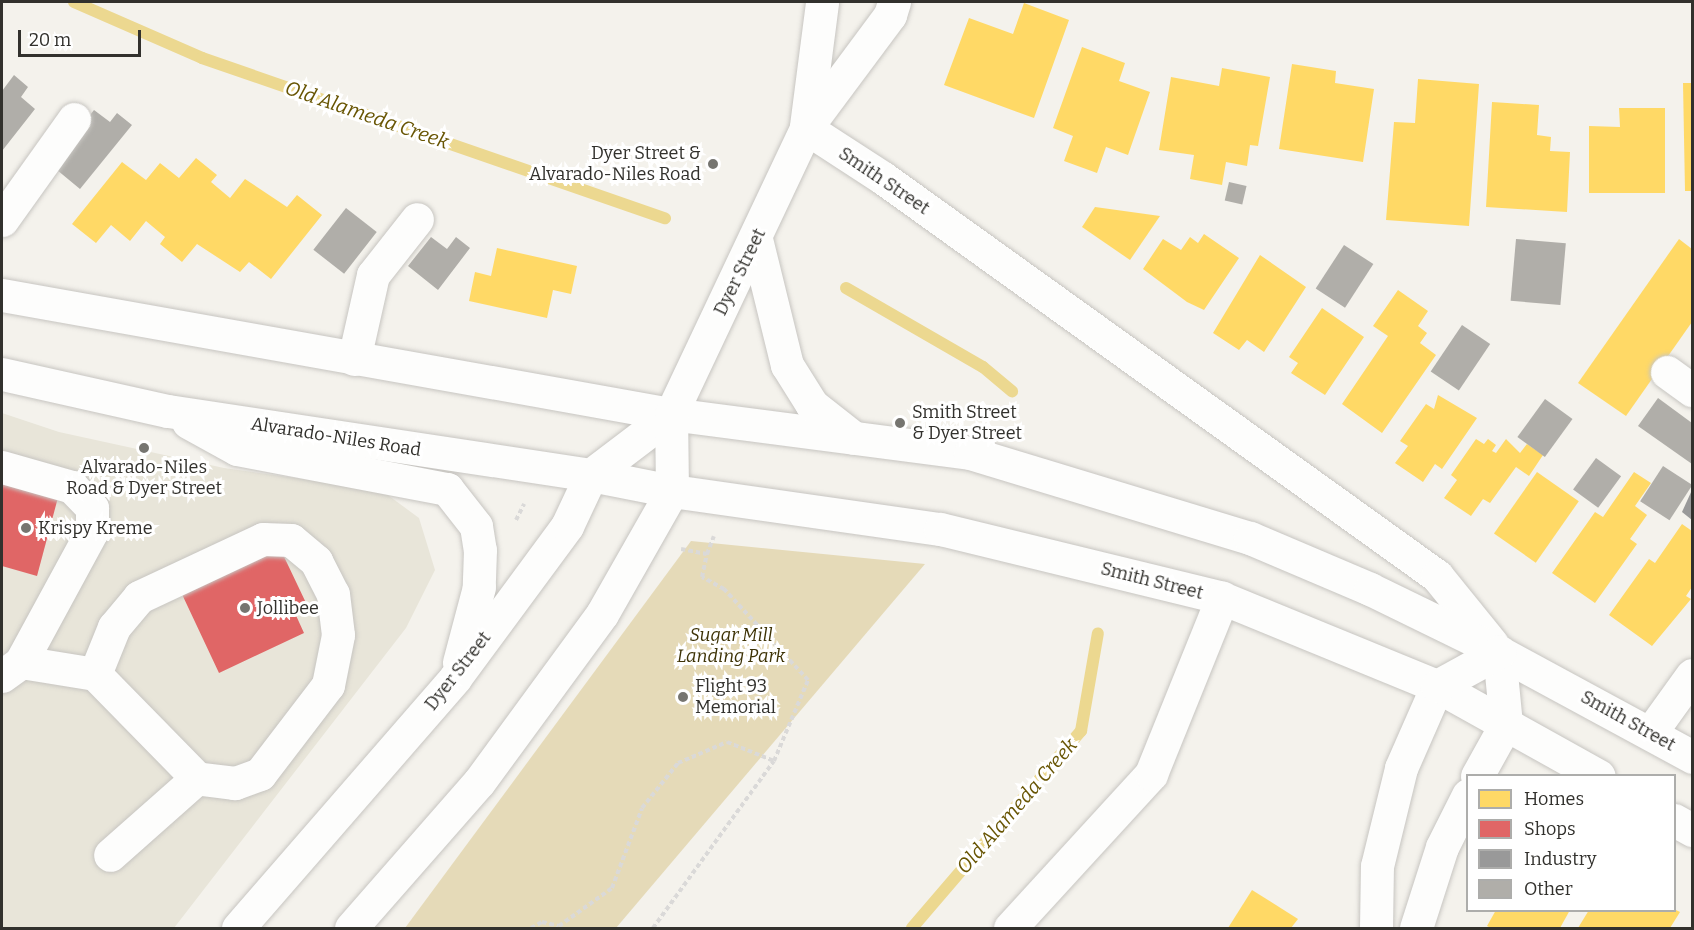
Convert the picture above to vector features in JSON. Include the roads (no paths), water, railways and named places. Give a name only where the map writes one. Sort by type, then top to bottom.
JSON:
[{"type":"main road","name":"Dyer Street","points":[[806,128],[822,2]]},
{"type":"main road","name":"Dyer Street","points":[[672,491],[671,414],[756,239],[806,128],[890,15],[894,2]]},
{"type":"main road","points":[[2,220],[74,119]]},
{"type":"main road","name":"Smith Street","points":[[806,128],[883,178],[1437,576],[1499,652]]},
{"type":"main road","points":[[354,359],[373,275],[417,219]]},
{"type":"main road","points":[[756,239],[787,365],[812,405],[854,438]]},
{"type":"main road","points":[[4,292],[354,359],[671,414]]},
{"type":"main road","name":"Alvarado-Niles Road","points":[[2,374],[168,411],[591,475],[672,491]]},
{"type":"main road","points":[[168,411],[237,449],[447,489],[476,526],[480,550],[479,587],[455,678]]},
{"type":"main road","name":"Dyer Street","points":[[238,928],[455,678],[567,526],[591,475],[671,414]]},
{"type":"main road","name":"Smith Street","points":[[671,414],[992,458],[1250,538],[1370,589],[1499,652],[1651,732],[1692,757]]},
{"type":"main road","points":[[2,467],[72,487],[92,508],[92,531],[11,669],[95,674],[197,778],[235,783],[260,774],[328,685],[338,635],[333,594],[316,561],[291,540],[264,539],[139,597],[114,627],[95,674]]},
{"type":"main road","name":"Smith Street","points":[[672,491],[940,529],[1222,598],[1437,686],[1595,774]]},
{"type":"main road","points":[[351,928],[479,782],[602,614],[672,491]]},
{"type":"main road","points":[[1010,928],[1151,774],[1222,598]]},
{"type":"main road","points":[[1376,928],[1377,866],[1401,768],[1437,686],[1499,652],[1506,724],[1478,774]]},
{"type":"main road","points":[[1651,732],[1692,675]]},
{"type":"main road","points":[[110,855],[197,778]]},
{"type":"main road","points":[[1416,928],[1442,847],[1466,797]]},
{"type":"main road","points":[[1676,821],[1692,830]]},
{"type":"waterway","name":"Old Alameda Creek","points":[[74,2],[202,58],[665,218]]},
{"type":"waterway","name":"Old Alameda Creek","points":[[846,288],[983,367],[1012,391]]},
{"type":"waterway","name":"Old Alameda Creek","points":[[912,928],[1081,731],[1098,633]]},
{"type":"place","name":"Dyer Street & Alvarado-Niles Road","points":[[713,164]]},
{"type":"place","name":"Smith Street & Dyer Street","points":[[900,423]]},
{"type":"place","name":"Alvarado-Niles Road & Dyer Street","points":[[144,448]]},
{"type":"place","name":"Krispy Kreme","points":[[26,528]]},
{"type":"place","name":"Jollibee","points":[[245,608]]},
{"type":"place","name":"Flight 93 Memorial","points":[[683,697]]},
{"type":"park label","name":"Sugar Mill Landing Park","points":[[731,646]]}]
